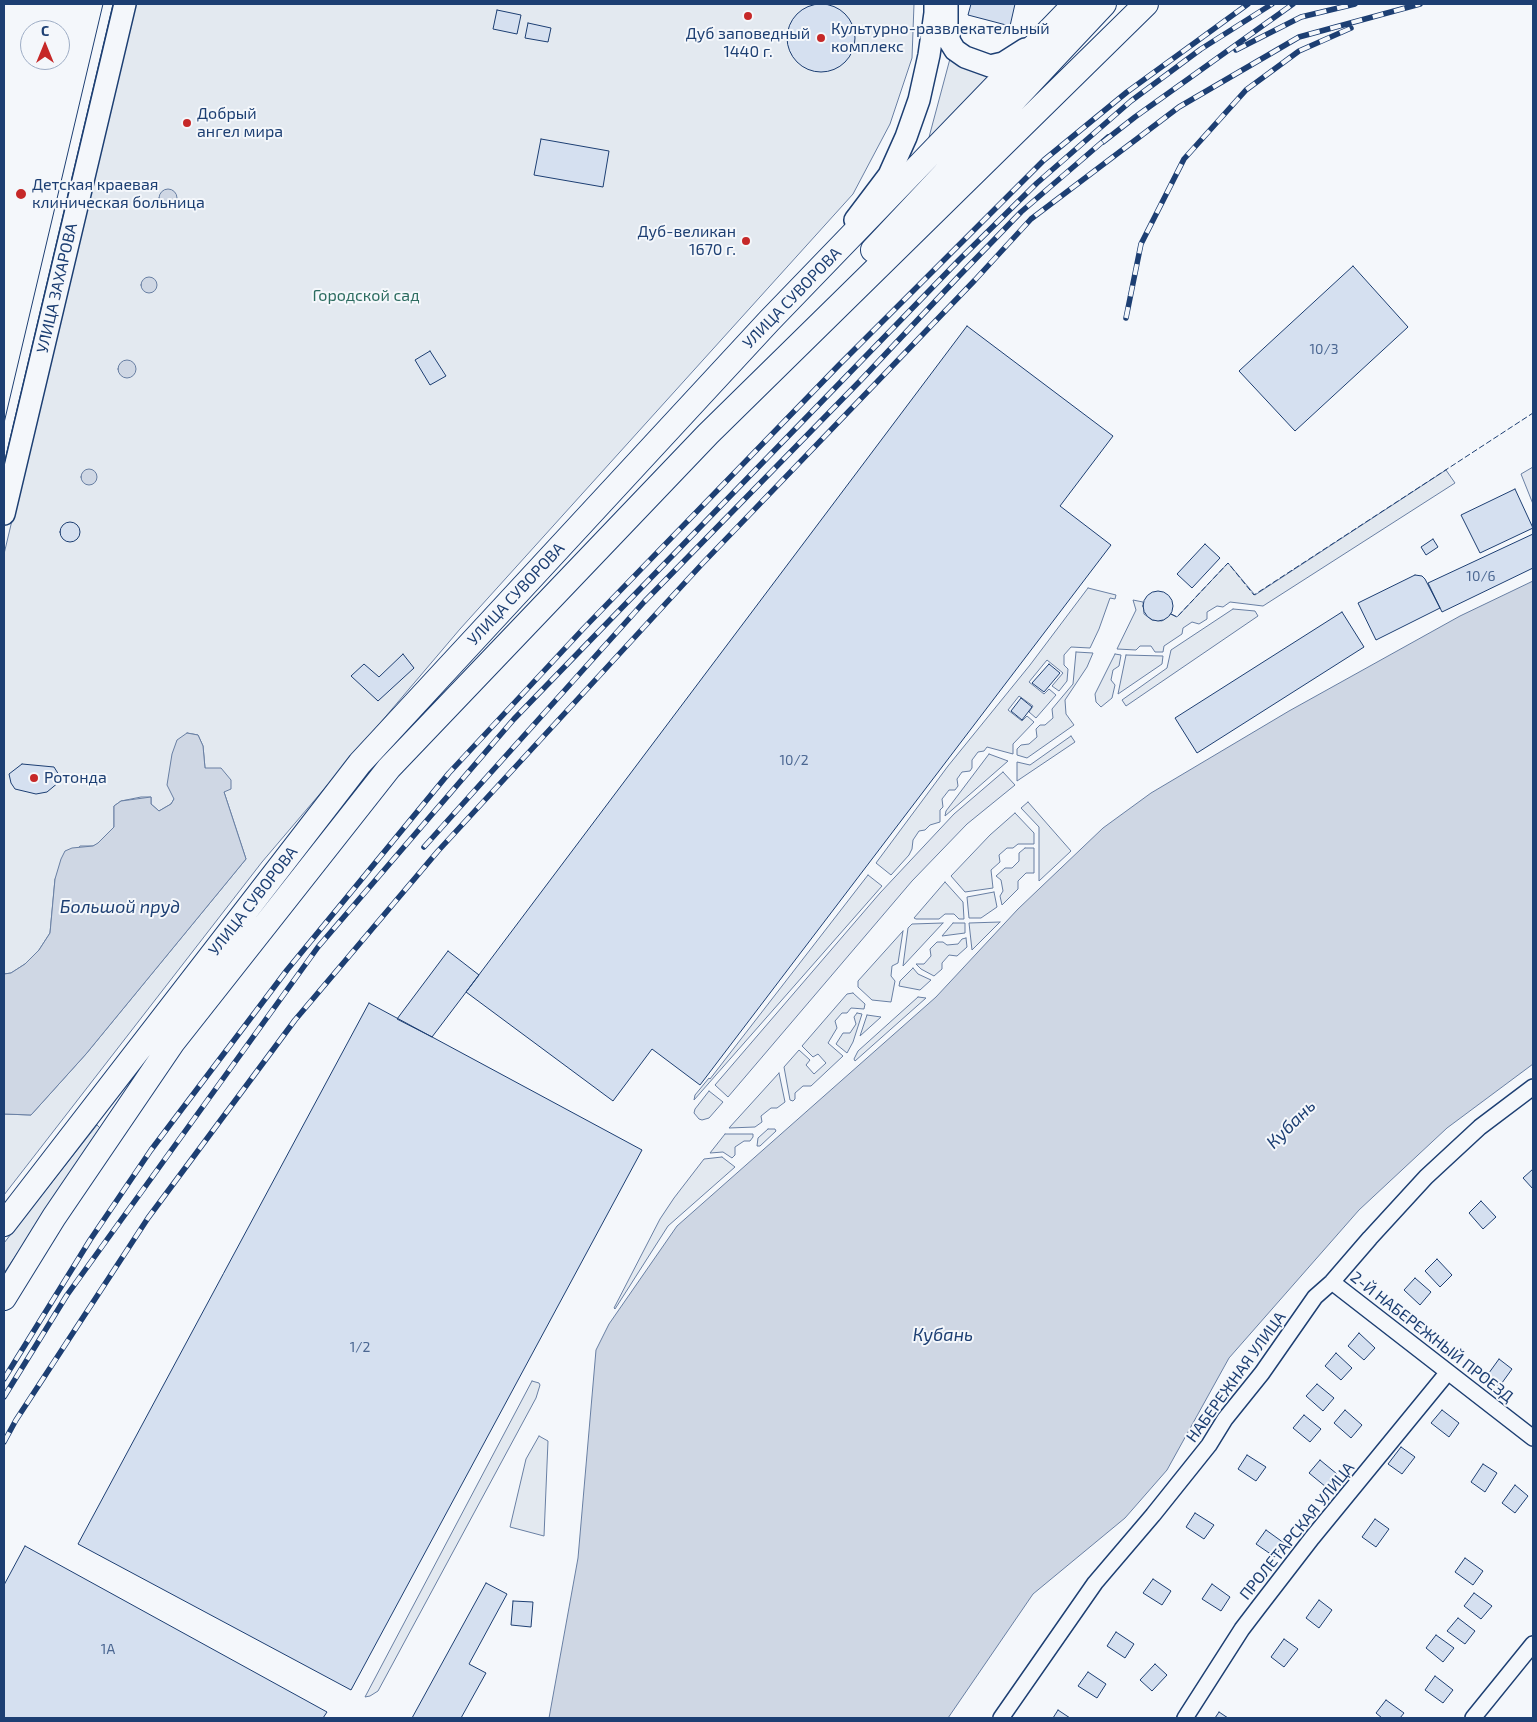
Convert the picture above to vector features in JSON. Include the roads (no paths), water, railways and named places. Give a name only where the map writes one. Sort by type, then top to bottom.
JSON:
[{"type":"main road","name":"УЛИЦА СУВОРОВА","points":[[4,1224],[360,763],[762,328],[1040,39],[1069,19],[1104,4]]},
{"type":"main road","name":"УЛИЦА СУВОРОВА","points":[[4,1298],[54,1217],[174,1042],[389,768],[708,434],[1146,4]]},
{"type":"main road","name":"УЛИЦА СУВОРОВА","points":[[708,434],[1069,19]]},
{"type":"street","name":"УЛИЦА ЗАХАРОВА","points":[[4,514],[125,4]]},
{"type":"street","points":[[813,276],[889,175],[906,137],[919,100],[929,55],[935,4]]},
{"type":"street","points":[[947,4],[947,29],[950,42],[955,50],[965,57],[983,64],[990,66],[1002,63],[1040,39]]},
{"type":"street","name":"НАБЕРЕЖНАЯ УЛИЦА","points":[[1001,1718],[1095,1583],[1209,1445],[1315,1297],[1332,1282],[1426,1177],[1480,1127],[1533,1087]]},
{"type":"street","name":"2-Й НАБЕРЕЖНЫЙ ПРОЕЗД","points":[[1332,1282],[1533,1438]]},
{"type":"street","name":"ПРОЛЕТАРСКАЯ УЛИЦА","points":[[1185,1718],[1242,1628],[1312,1538],[1448,1372]]},
{"type":"street","points":[[1472,1718],[1533,1644]]},
{"type":"water","points":[[168,189],[174,192],[177,198],[174,204],[168,207],[162,204],[159,198],[162,192]]},
{"type":"water","points":[[146,277],[152,277],[157,282],[155,291],[146,293],[141,288],[141,282]]},
{"type":"water","points":[[127,360],[133,363],[136,369],[133,375],[127,378],[121,375],[118,369],[121,363]]},
{"type":"water","points":[[86,469],[92,469],[97,474],[95,483],[86,485],[81,480],[81,474]]},
{"type":"water","name":"Кубань","points":[[1533,581],[1533,1064],[1447,1128],[1359,1210],[1229,1358],[1167,1470],[1125,1518],[1033,1594],[948,1718],[549,1718],[578,1558],[596,1350],[609,1324],[677,1226],[936,997],[1018,909],[1103,828],[1151,793],[1289,711],[1460,616]]},
{"type":"water","name":"Большой пруд","points":[[187,733],[198,735],[203,746],[205,768],[221,768],[231,780],[231,789],[224,792],[246,859],[86,1054],[31,1115],[4,1114],[4,974],[11,973],[25,964],[39,950],[50,933],[55,879],[65,851],[72,848],[93,846],[98,843],[114,827],[114,806],[121,801],[151,797],[151,804],[159,811],[171,804],[174,799],[167,785],[172,754],[177,740]]},
{"type":"tram line","points":[[4,423],[103,4]]},
{"type":"tram line","points":[[4,464],[113,4]]},
{"type":"railway","points":[[4,1379],[90,1240],[151,1150],[287,970],[449,773],[583,629],[839,365],[1044,160],[1127,92],[1248,4]]},
{"type":"railway","points":[[4,1397],[67,1295],[318,947],[514,719],[959,260],[1037,183],[1131,101],[1201,49],[1272,4]]},
{"type":"railway","points":[[1103,142],[1293,4]]},
{"type":"railway","points":[[1236,50],[1301,17],[1355,4]]},
{"type":"railway","points":[[4,1442],[16,1420],[148,1218],[295,1020],[438,851],[702,564],[975,280],[1031,219],[1179,107],[1299,37],[1420,4]]},
{"type":"railway","points":[[1126,318],[1141,244],[1184,159],[1246,90],[1299,51],[1351,28]]},
{"type":"railway","points":[[424,847],[644,602],[861,380],[1021,212],[1108,137]]},
{"type":"place","name":"Дуб заповедный 1440 г.","points":[[748,16]]},
{"type":"place","name":"Культурно-развлекательный комплекс","points":[[821,38]]},
{"type":"place","name":"Добрый ангел мира","points":[[187,123]]},
{"type":"place","name":"Детская краевая клиническая больница","points":[[21,194]]},
{"type":"place","name":"Дуб-великан 1670 г.","points":[[746,241]]},
{"type":"place","name":"Ротонда","points":[[34,778]]},
{"type":"park label","name":"Городской сад","points":[[366,296]]}]
